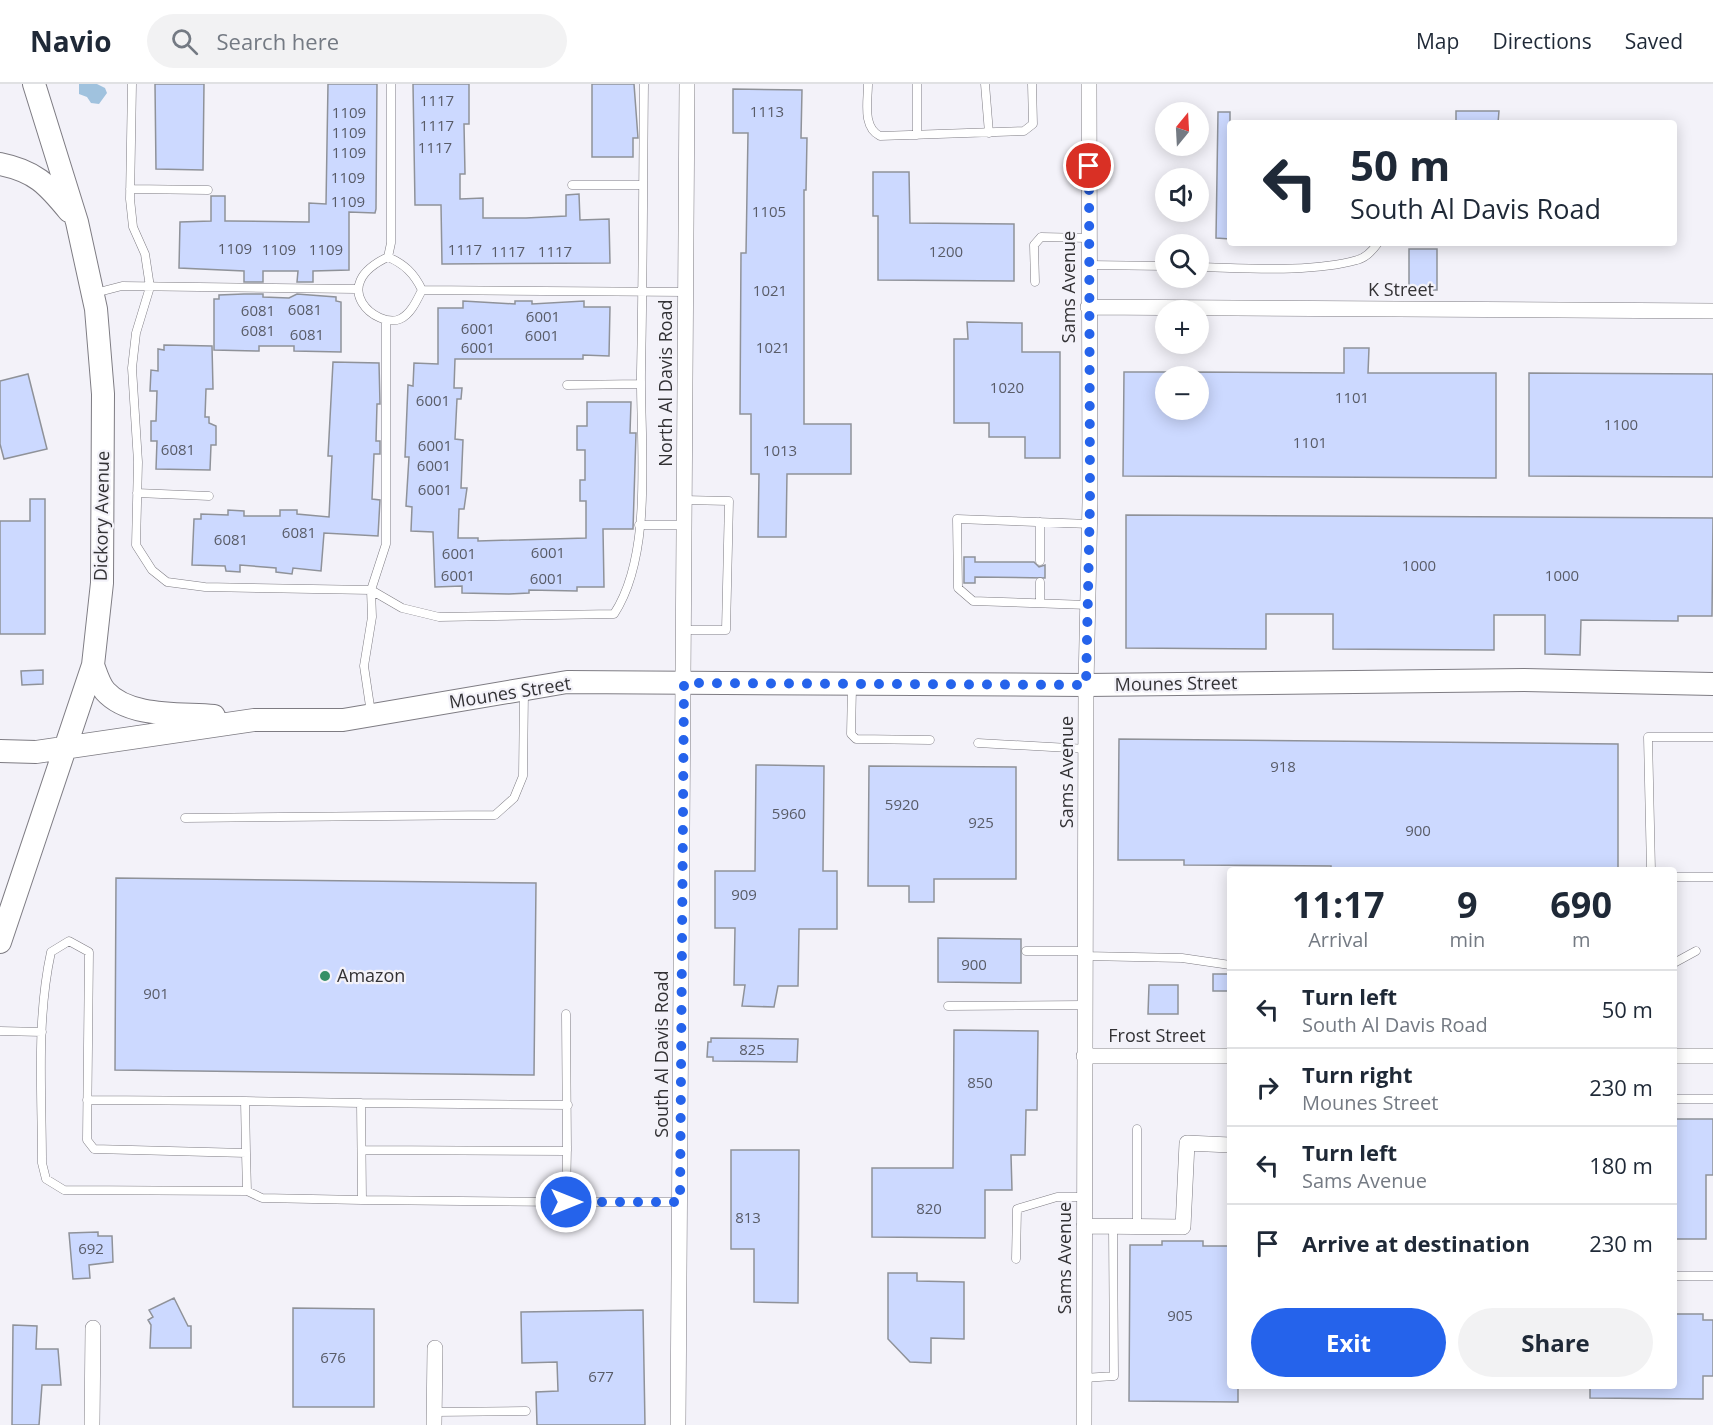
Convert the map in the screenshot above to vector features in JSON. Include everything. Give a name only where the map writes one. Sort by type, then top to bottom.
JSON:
[{"type":"main road","name":"Dickory Avenue","points":[[1,934],[93,665],[102,583],[103,394],[92,294],[77,222],[34,84]]},
{"type":"main road","points":[[0,164],[23,169],[49,186],[77,222]]},
{"type":"main road","points":[[93,665],[103,690],[117,702],[140,710],[254,720]]},
{"type":"main road","name":"Mounes Street","points":[[0,751],[36,752],[254,720],[343,720],[567,682],[1086,685],[1524,680],[1713,684]]},
{"type":"street","name":"North Al Davis Road","points":[[684,683],[687,84]]},
{"type":"street","name":"Sams Avenue","points":[[1084,1425],[1086,685],[1090,524],[1089,84]]},
{"type":"street","name":"K Street","points":[[1088,307],[1713,311]]},
{"type":"street","name":"South Al Davis Road","points":[[678,1425],[684,683]]},
{"type":"street","name":"Frost Street","points":[[1084,1056],[1227,1056]]},
{"type":"street","points":[[1677,1056],[1713,1056]]},
{"type":"street","points":[[1084,1226],[1183,1227],[1187,1143],[1227,1145]]},
{"type":"street","points":[[92,1425],[93,1328]]},
{"type":"street","points":[[434,1419],[435,1348]]},
{"type":"lane","points":[[132,84],[130,189],[133,227],[145,254],[150,286],[136,333],[132,368],[137,493],[136,545],[152,570],[167,582],[205,587],[371,590],[402,608],[439,617],[614,614],[626,595],[639,525],[644,478],[641,384],[644,84]]},
{"type":"lane","points":[[388,257],[391,243],[391,84]]},
{"type":"lane","points":[[868,84],[868,123],[872,132],[880,136],[1024,131],[1033,124],[1032,84]]},
{"type":"lane","points":[[917,84],[917,135]]},
{"type":"lane","points":[[984,84],[989,133]]},
{"type":"lane","points":[[573,185],[643,185]]},
{"type":"lane","points":[[130,189],[208,190]]},
{"type":"lane","points":[[1035,282],[1034,245],[1041,237],[1088,238]]},
{"type":"lane","points":[[1209,267],[1273,268],[1331,264],[1359,260],[1375,246]]},
{"type":"lane","points":[[388,257],[403,263],[417,278],[422,290],[412,309],[400,319],[386,321],[370,312],[361,301],[356,289],[360,277],[370,266],[388,257]]},
{"type":"lane","points":[[1088,264],[1155,266]]},
{"type":"lane","points":[[92,294],[122,286],[356,289]]},
{"type":"lane","points":[[422,290],[686,292]]},
{"type":"lane","points":[[371,715],[364,666],[372,617],[371,590],[386,544],[386,321]]},
{"type":"lane","points":[[567,385],[641,384]]},
{"type":"lane","points":[[137,493],[209,496]]},
{"type":"lane","points":[[684,500],[729,501],[726,630],[684,630]]},
{"type":"lane","points":[[1088,605],[973,601],[958,588],[957,519],[1090,524]]},
{"type":"lane","points":[[1040,522],[1040,561]]},
{"type":"lane","points":[[639,525],[684,525]]},
{"type":"lane","points":[[1040,582],[1040,603]]},
{"type":"lane","points":[[852,683],[851,734],[856,739],[930,740]]},
{"type":"lane","points":[[186,818],[495,815],[514,798],[523,776],[524,689]]},
{"type":"lane","points":[[1651,867],[1648,737],[1713,737]]},
{"type":"lane","points":[[978,743],[1087,749]]},
{"type":"lane","points":[[1677,877],[1713,877]]},
{"type":"lane","points":[[246,1153],[94,1149],[87,1140],[89,952],[69,941],[51,952],[43,991],[42,1163],[46,1179],[63,1190],[247,1191],[262,1198],[362,1200],[680,1202]]},
{"type":"lane","points":[[1026,951],[1182,958],[1227,964]]},
{"type":"lane","points":[[1677,961],[1696,951]]},
{"type":"lane","points":[[948,1006],[1085,1005]]},
{"type":"lane","points":[[566,1202],[567,1014]]},
{"type":"lane","points":[[0,1031],[42,1032]]},
{"type":"lane","points":[[1677,1099],[1713,1099]]},
{"type":"lane","points":[[87,1100],[568,1105]]},
{"type":"lane","points":[[245,1101],[247,1191]]},
{"type":"lane","points":[[361,1103],[362,1200]]},
{"type":"lane","points":[[1137,1129],[1137,1226]]},
{"type":"lane","points":[[362,1150],[567,1152],[567,1146]]},
{"type":"lane","points":[[1016,1259],[1017,1209],[1057,1197],[1084,1197]]},
{"type":"lane","points":[[1084,1378],[1114,1377],[1113,1226]]},
{"type":"lane","points":[[1677,1276],[1713,1276]]},
{"type":"lane","points":[[434,1419],[526,1411]]},
{"type":"water","points":[[79,84],[97,84],[105,88],[107,93],[99,104],[91,103],[87,97],[79,94]]},
{"type":"building","points":[[155,84],[204,84],[203,170],[156,169]]},
{"type":"building","points":[[328,84],[377,84],[376,209],[375,213],[349,212],[349,270],[313,271],[313,282],[297,282],[298,271],[263,271],[263,282],[244,282],[244,271],[179,268],[180,222],[211,221],[211,196],[225,196],[225,221],[309,222],[309,203],[326,204]]},
{"type":"building","points":[[413,84],[469,84],[469,124],[464,124],[465,174],[460,174],[460,199],[483,198],[483,218],[526,218],[566,216],[566,195],[579,194],[580,220],[609,219],[610,263],[442,264],[441,205],[415,205]]},
{"type":"building","points":[[592,84],[634,84],[638,138],[633,138],[633,157],[592,157]]},
{"type":"building","points":[[733,89],[802,90],[801,138],[807,138],[806,190],[804,190],[804,424],[851,424],[851,474],[787,474],[786,537],[758,537],[759,474],[751,474],[751,414],[740,414],[741,253],[746,253],[748,133],[733,133]]},
{"type":"building","points":[[1456,111],[1499,111],[1498,120],[1456,120]]},
{"type":"building","points":[[1218,112],[1230,112],[1230,120],[1227,120],[1227,239],[1216,238]]},
{"type":"building","points":[[873,172],[909,172],[910,223],[1014,224],[1014,281],[878,280],[878,216],[873,216]]},
{"type":"building","points":[[1409,249],[1437,249],[1437,290],[1409,290]]},
{"type":"building","points":[[263,294],[263,297],[289,298],[297,294],[336,297],[336,301],[341,302],[341,352],[294,351],[294,346],[259,346],[259,351],[214,350],[214,299],[219,299],[219,295]]},
{"type":"building","points":[[463,301],[515,304],[515,301],[532,301],[532,304],[584,301],[584,307],[610,307],[609,356],[583,355],[583,359],[455,359],[454,388],[462,388],[461,399],[457,399],[455,439],[463,440],[461,488],[467,488],[464,509],[459,509],[458,538],[478,538],[478,541],[586,538],[586,501],[580,501],[580,480],[585,480],[585,450],[577,450],[577,426],[587,426],[587,402],[631,402],[630,433],[636,433],[633,529],[603,529],[604,587],[577,587],[577,591],[529,590],[529,593],[509,594],[462,593],[462,586],[435,587],[433,532],[411,531],[412,507],[406,506],[409,457],[405,457],[408,385],[413,386],[414,363],[438,364],[438,308],[463,308]]},
{"type":"building","points":[[967,322],[1022,323],[1022,352],[1060,352],[1060,458],[1025,458],[1025,437],[989,437],[989,423],[954,423],[954,339],[968,339]]},
{"type":"building","points":[[164,345],[212,346],[213,389],[206,389],[205,417],[209,417],[209,423],[216,426],[216,445],[211,445],[210,470],[156,469],[157,441],[151,441],[151,421],[156,421],[157,391],[150,391],[151,370],[158,371],[158,349],[164,350]]},
{"type":"building","points":[[1344,348],[1369,348],[1368,373],[1496,373],[1496,478],[1123,476],[1124,372],[1155,372],[1155,420],[1209,420],[1209,372],[1344,373]]},
{"type":"building","points":[[333,362],[379,363],[380,404],[377,404],[376,441],[380,441],[380,454],[374,454],[372,499],[380,500],[378,536],[324,533],[321,571],[293,568],[292,574],[276,572],[276,568],[240,565],[240,572],[226,571],[225,566],[192,565],[194,519],[201,519],[201,514],[228,515],[228,510],[244,511],[244,516],[280,516],[280,510],[297,510],[297,514],[329,517],[332,456],[328,456]]},
{"type":"building","points":[[1529,373],[1713,374],[1713,477],[1529,476]]},
{"type":"building","points":[[28,374],[47,449],[4,459],[0,444],[0,381]]},
{"type":"building","points":[[30,499],[45,499],[45,634],[0,634],[0,521],[30,521]]},
{"type":"building","points":[[1126,515],[1713,518],[1712,616],[1678,616],[1678,621],[1581,620],[1580,655],[1545,654],[1545,615],[1494,615],[1494,650],[1333,649],[1333,614],[1266,614],[1266,649],[1126,648]]},
{"type":"building","points":[[964,557],[975,557],[975,562],[1034,562],[1039,567],[1045,565],[1045,578],[975,577],[975,583],[964,583]]},
{"type":"building","points":[[43,670],[43,684],[22,685],[21,671]]},
{"type":"building","points":[[1119,739],[1618,744],[1618,867],[1184,865],[1184,860],[1118,860]]},
{"type":"building","points":[[756,765],[824,766],[823,871],[837,871],[837,929],[799,929],[798,986],[778,986],[774,1007],[742,1006],[745,985],[734,985],[735,928],[715,928],[715,871],[755,871]]},
{"type":"building","points":[[869,766],[1016,767],[1016,879],[934,879],[934,902],[909,902],[909,886],[868,886]]},
{"type":"building","name":"Amazon","points":[[116,878],[536,883],[534,1075],[115,1070]]},
{"type":"building","points":[[938,938],[1021,939],[1021,983],[938,982]]},
{"type":"building","points":[[1213,974],[1227,974],[1227,991],[1213,991]]},
{"type":"building","points":[[1149,985],[1178,985],[1178,1014],[1148,1014]]},
{"type":"building","points":[[954,1030],[1038,1031],[1037,1110],[1026,1110],[1025,1155],[1011,1155],[1012,1190],[985,1190],[985,1238],[872,1237],[872,1168],[953,1168]]},
{"type":"building","points":[[711,1038],[798,1039],[797,1062],[713,1061],[713,1057],[707,1057],[708,1042],[711,1042]]},
{"type":"building","points":[[1677,1119],[1713,1119],[1713,1175],[1706,1175],[1706,1239],[1677,1239]]},
{"type":"building","points":[[731,1150],[799,1150],[798,1303],[754,1302],[754,1249],[731,1249]]},
{"type":"building","points":[[98,1232],[98,1236],[112,1236],[113,1262],[89,1265],[90,1278],[73,1279],[69,1233]]},
{"type":"building","points":[[1162,1241],[1203,1241],[1203,1246],[1227,1246],[1227,1389],[1238,1389],[1238,1402],[1129,1401],[1130,1245],[1162,1245]]},
{"type":"building","points":[[888,1273],[917,1273],[917,1281],[964,1282],[964,1339],[931,1338],[931,1363],[910,1362],[888,1339]]},
{"type":"building","points":[[174,1298],[188,1326],[191,1326],[191,1348],[150,1348],[151,1325],[148,1320],[153,1317],[149,1310]]},
{"type":"building","points":[[293,1308],[374,1309],[374,1407],[293,1407]]},
{"type":"building","points":[[643,1310],[645,1425],[537,1425],[536,1392],[558,1391],[557,1362],[522,1363],[521,1312]]},
{"type":"building","points":[[1677,1314],[1703,1314],[1703,1320],[1713,1320],[1713,1376],[1703,1376],[1703,1399],[1590,1398],[1590,1389],[1677,1389]]},
{"type":"building","points":[[13,1325],[37,1326],[36,1349],[58,1349],[61,1385],[42,1385],[39,1425],[12,1425]]},
{"type":"place","name":"Amazon","points":[[325,976]]},
{"type":"route","points":[[566,1202],[680,1202],[684,683],[1086,685],[1090,502],[1089,166]]}]
